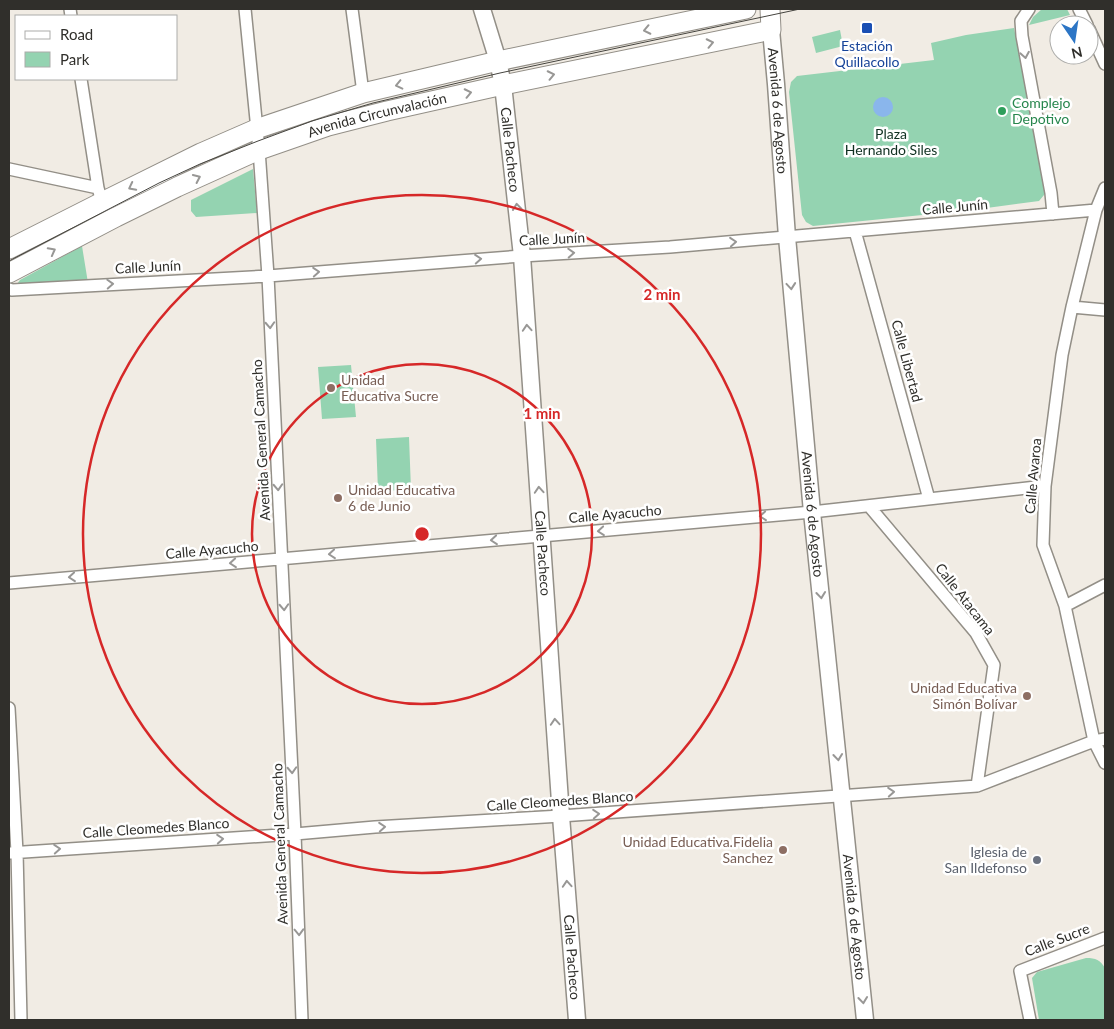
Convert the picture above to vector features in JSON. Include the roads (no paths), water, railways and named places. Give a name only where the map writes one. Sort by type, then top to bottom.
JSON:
[{"type":"main road","name":"Calle Pacheco","points":[[482,9],[498,61],[503,85],[522,256],[577,1020]]},
{"type":"main road","name":"Avenida Circunvalación","points":[[9,250],[100,195],[256,129],[363,93],[498,61],[746,9]]},
{"type":"main road","name":"Avenida 6 de Agosto","points":[[770,9],[787,237],[812,512],[865,1020]]},
{"type":"main road","name":"Avenida Circunvalación","points":[[9,273],[160,195],[258,150],[328,126],[388,110],[503,85],[771,30]]},
{"type":"street","name":"Avenida General Camacho","points":[[245,9],[268,276],[302,1020]]},
{"type":"street","points":[[352,9],[363,93]]},
{"type":"street","points":[[1029,9],[1021,21],[1022,36],[1051,193],[1053,214]]},
{"type":"street","points":[[1099,51],[1105,64]]},
{"type":"street","points":[[9,168],[100,195],[81,80]]},
{"type":"street","name":"Calle Avaroa","points":[[1105,188],[1096,210],[1062,355],[1045,486],[1044,545],[1065,606],[1105,763]]},
{"type":"street","name":"Calle Junín","points":[[9,289],[268,276],[522,256],[670,247],[1096,210]]},
{"type":"street","name":"Calle Libertad","points":[[855,231],[929,499]]},
{"type":"street","points":[[1072,307],[1105,310]]},
{"type":"street","name":"Calle Ayacucho","points":[[9,583],[812,512],[1045,486]]},
{"type":"street","name":"Calle Atacama","points":[[869,506],[976,633],[994,665],[977,786]]},
{"type":"street","points":[[1065,606],[1105,585]]},
{"type":"street","points":[[9,708],[13,852],[21,1020]]},
{"type":"street","name":"Calle Cleomedes Blanco","points":[[13,852],[561,816],[977,786],[1100,740]]},
{"type":"street","name":"Calle Sucre","points":[[1030,1020],[1020,971],[1105,938]]},
{"type":"water","points":[[879,97],[887,97],[893,103],[893,111],[887,117],[879,117],[873,111],[873,103]]},
{"type":"tram line","points":[[9,261],[159,183],[200,164],[312,121],[373,103],[500,73],[800,9]]},
{"type":"place","name":"Estación Quillacollo","points":[[867,28]]},
{"type":"place","name":"Complejo Depotivo","points":[[1002,111]]},
{"type":"place","name":"Unidad Educativa Sucre","points":[[331,388]]},
{"type":"place","name":"Unidad Educativa 6 de Junio","points":[[338,498]]},
{"type":"place","name":"Unidad Educativa Simón Bolívar","points":[[1027,696]]},
{"type":"place","name":"Unidad Educativa.Fidelia Sanchez","points":[[783,850]]},
{"type":"place","name":"Iglesia de San Ildefonso","points":[[1037,860]]},
{"type":"park label","name":"Plaza Hernando Siles","points":[[891,142]]}]
